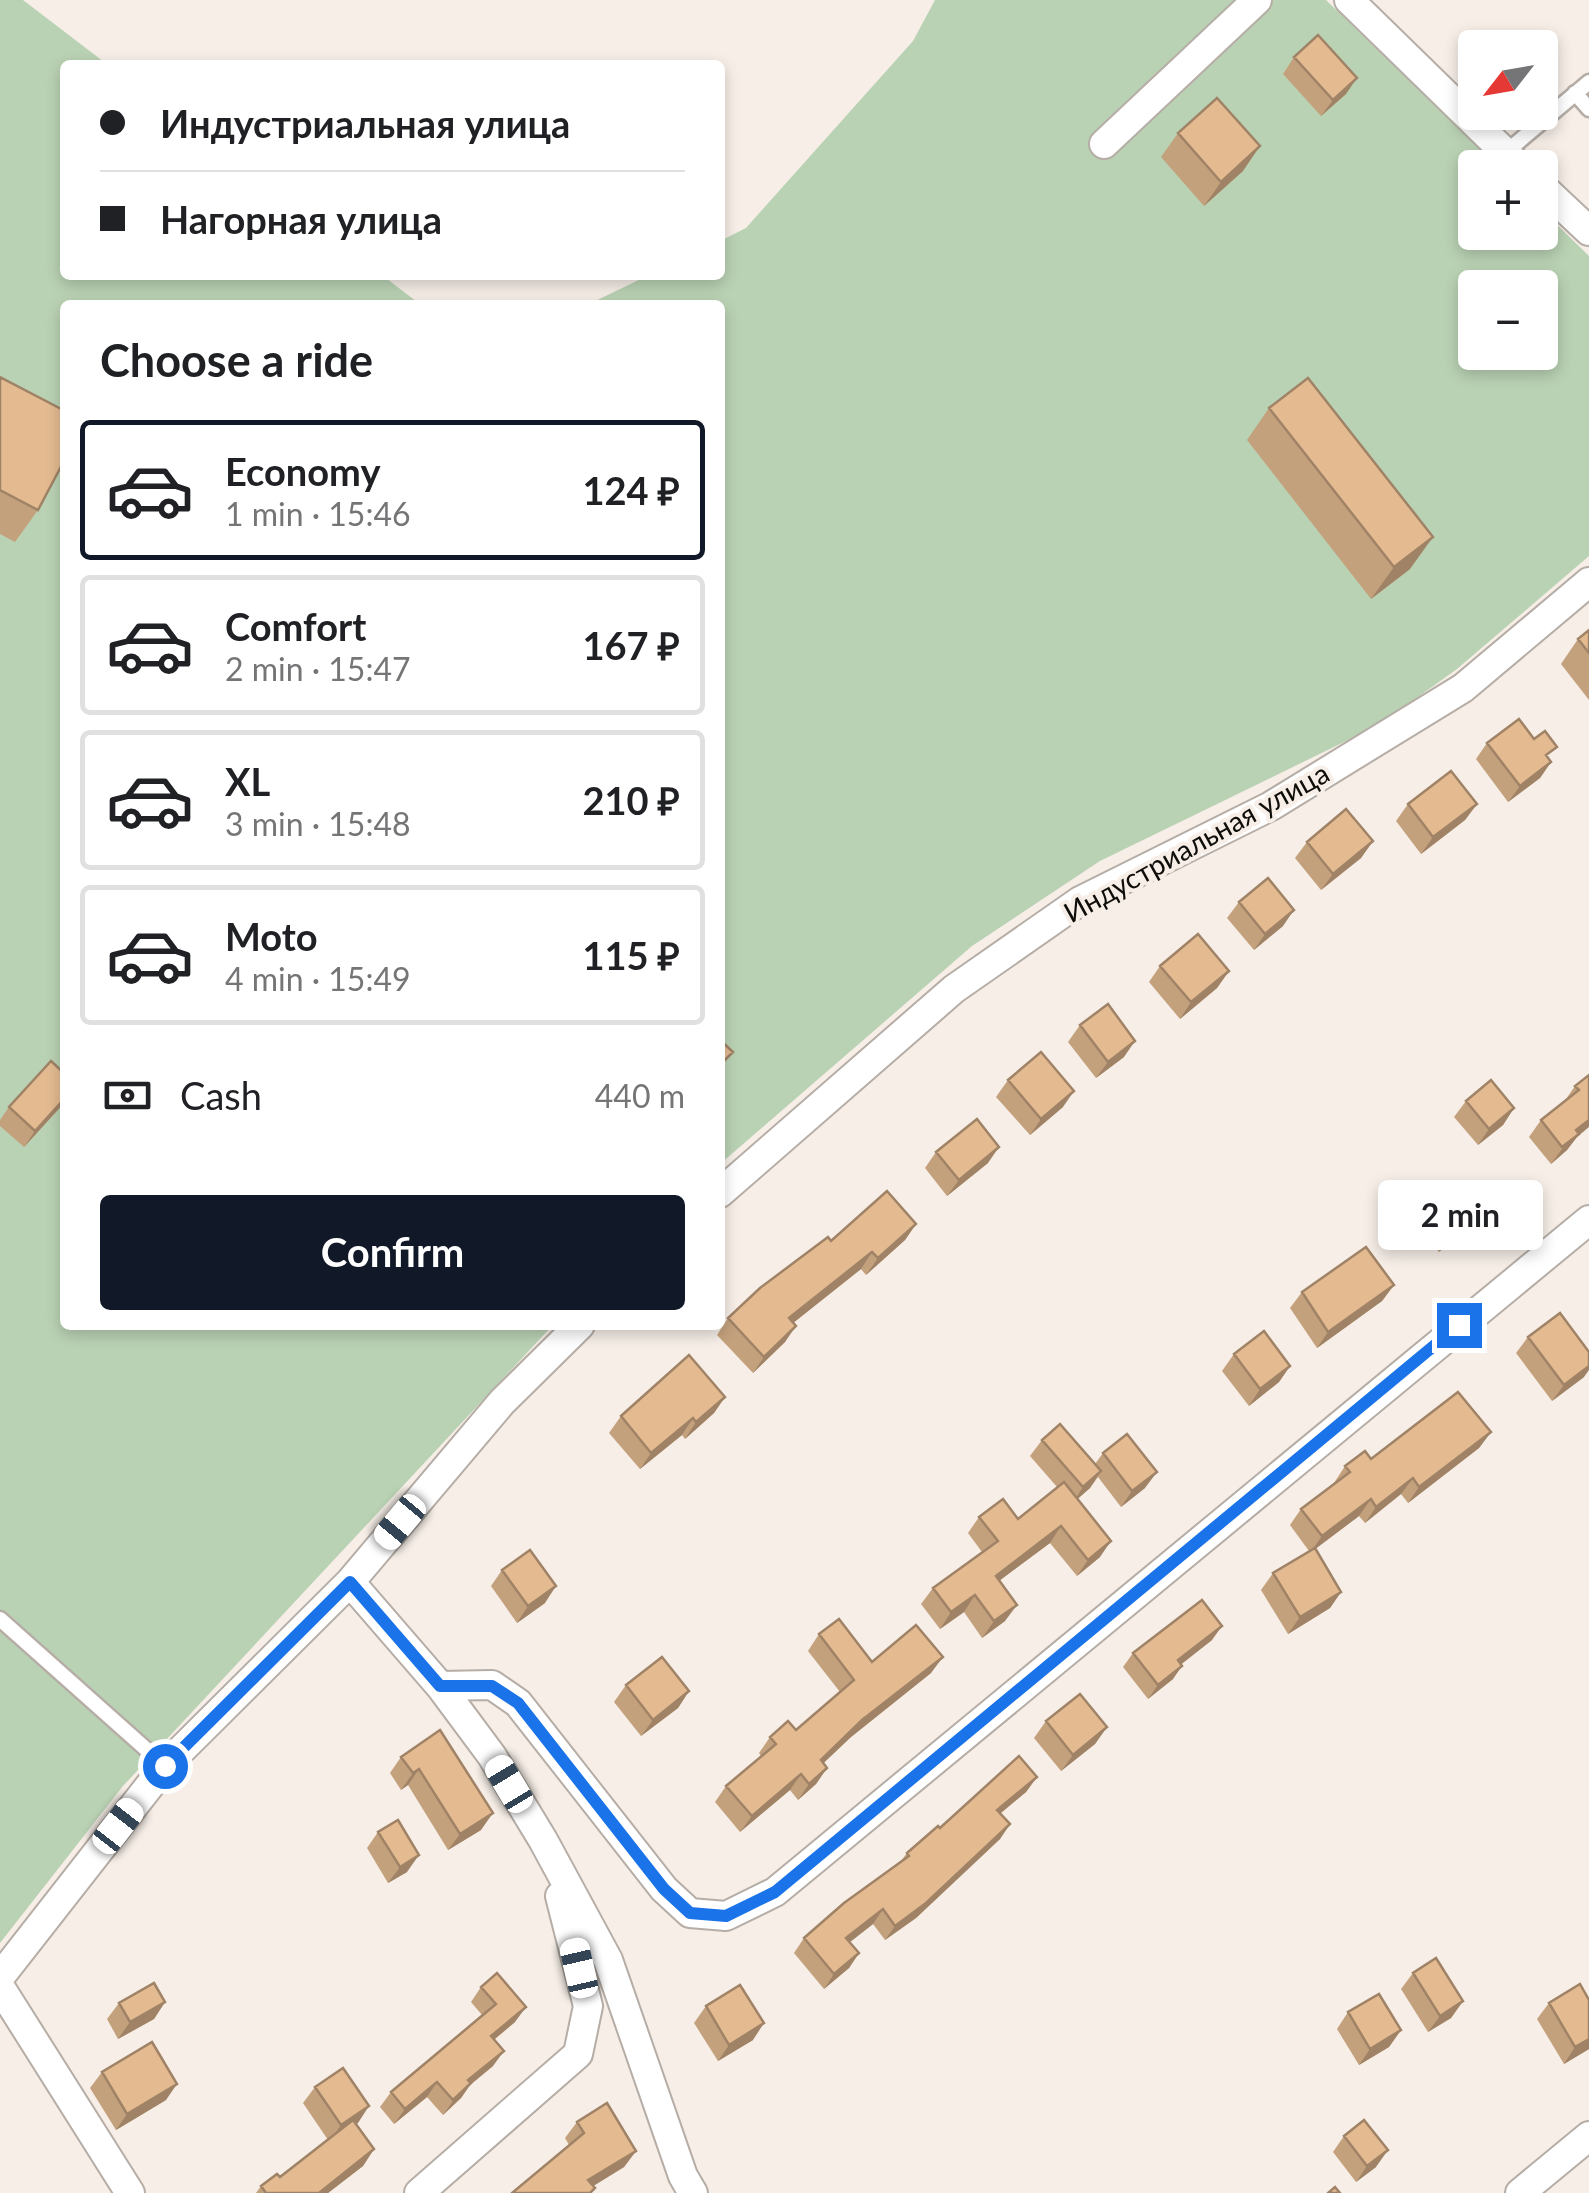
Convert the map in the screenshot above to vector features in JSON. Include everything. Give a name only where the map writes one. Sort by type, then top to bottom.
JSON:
[{"type":"street","points":[[1104,144],[1257,0]]},
{"type":"street","points":[[1348,0],[1503,150]]},
{"type":"street","points":[[1558,202],[1589,231]]},
{"type":"street","name":"Индустриальная улица","points":[[725,1189],[954,989],[1080,901],[1271,806],[1463,688],[1589,582]]},
{"type":"street","points":[[440,1686],[492,1686],[518,1703],[664,1889],[690,1913],[726,1916],[775,1892],[1589,1220]]},
{"type":"street","points":[[0,1977],[165,1766],[350,1582],[502,1402],[575,1330]]},
{"type":"street","points":[[350,1582],[440,1686],[492,1756],[544,1840],[608,1960],[683,2176],[693,2193]]},
{"type":"street","points":[[419,2193],[578,2054],[588,2006],[544,1840]]},
{"type":"street","points":[[0,1987],[130,2193]]},
{"type":"street","points":[[1520,2193],[1589,2136]]},
{"type":"lane","points":[[1523,150],[1589,82]]},
{"type":"lane","points":[[1576,94],[1589,109]]},
{"type":"lane","points":[[0,1619],[165,1766]]},
{"type":"green space","points":[[0,0],[23,0],[101,60],[60,60],[60,280],[388,280],[414,300],[60,300],[60,1330],[548,1330],[123,1786],[0,1943]]},
{"type":"green space","points":[[935,0],[1326,0],[1480,150],[1458,150],[1458,250],[1558,250],[1558,226],[1589,256],[1589,556],[1457,669],[1379,725],[1100,861],[972,946],[725,1160],[725,300],[597,300],[639,280],[725,280],[725,238],[746,228],[913,41]]},
{"type":"building","points":[[1318,35],[1357,78],[1333,100],[1294,57]]},
{"type":"building","points":[[1217,98],[1260,146],[1221,182],[1178,133]]},
{"type":"building","points":[[0,377],[60,408],[60,468],[38,510],[0,490]]},
{"type":"building","points":[[1308,378],[1433,537],[1394,567],[1269,408]]},
{"type":"building","points":[[1589,630],[1589,653],[1578,639]]},
{"type":"building","points":[[1519,719],[1534,739],[1545,731],[1557,747],[1546,755],[1551,762],[1520,786],[1487,743]]},
{"type":"building","points":[[1451,771],[1477,804],[1433,837],[1408,804]]},
{"type":"building","points":[[1346,809],[1373,841],[1333,874],[1307,842]]},
{"type":"building","points":[[1268,878],[1294,910],[1265,934],[1239,902]]},
{"type":"building","points":[[1198,934],[1229,971],[1191,1002],[1160,966]]},
{"type":"building","points":[[1108,1004],[1135,1041],[1108,1062],[1080,1025]]},
{"type":"building","points":[[1041,1052],[1074,1091],[1041,1119],[1008,1080]]},
{"type":"building","points":[[51,1061],[60,1069],[60,1104],[35,1131],[9,1107]]},
{"type":"building","points":[[1589,1075],[1589,1120],[1562,1147],[1541,1120],[1579,1090],[1575,1086]]},
{"type":"building","points":[[1491,1080],[1514,1108],[1489,1129],[1466,1101]]},
{"type":"building","points":[[977,1119],[999,1147],[959,1180],[936,1152]]},
{"type":"building","points":[[1451,1189],[1474,1215],[1451,1235],[1428,1209]]},
{"type":"building","points":[[887,1191],[916,1224],[878,1258],[872,1252],[789,1318],[796,1326],[764,1357],[728,1318],[760,1288],[828,1237],[831,1241]]},
{"type":"building","points":[[1366,1247],[1394,1285],[1328,1332],[1302,1292]]},
{"type":"building","points":[[1560,1313],[1589,1352],[1589,1366],[1564,1385],[1528,1337]]},
{"type":"building","points":[[1264,1331],[1290,1366],[1260,1389],[1234,1354]]},
{"type":"building","points":[[689,1355],[725,1397],[651,1453],[621,1416]]},
{"type":"building","points":[[1458,1392],[1491,1432],[1419,1487],[1413,1478],[1376,1507],[1371,1499],[1322,1536],[1301,1509],[1350,1472],[1345,1466],[1365,1451],[1371,1459]]},
{"type":"building","points":[[1060,1424],[1101,1471],[1083,1487],[1042,1440]]},
{"type":"building","points":[[1127,1434],[1157,1472],[1132,1491],[1103,1453]]},
{"type":"building","points":[[1064,1482],[1111,1541],[1088,1560],[1061,1526],[996,1576],[1017,1605],[994,1621],[975,1595],[951,1612],[933,1588],[998,1541],[979,1517],[1003,1499],[1018,1519]]},
{"type":"building","points":[[1315,1548],[1341,1592],[1300,1617],[1273,1573]]},
{"type":"building","points":[[530,1550],[556,1586],[528,1606],[502,1570]]},
{"type":"building","points":[[1202,1600],[1222,1626],[1178,1660],[1182,1666],[1158,1685],[1133,1653]]},
{"type":"building","points":[[839,1619],[872,1662],[916,1625],[943,1657],[862,1720],[821,1760],[827,1768],[809,1784],[801,1774],[752,1816],[726,1786],[776,1744],[770,1737],[788,1721],[796,1730],[854,1680],[819,1634]]},
{"type":"building","points":[[662,1657],[689,1691],[653,1720],[626,1685]]},
{"type":"building","points":[[1080,1694],[1107,1727],[1073,1755],[1046,1721]]},
{"type":"building","points":[[440,1730],[493,1813],[460,1834],[419,1769],[413,1773],[401,1757]]},
{"type":"building","points":[[1019,1756],[1037,1777],[997,1810],[1010,1824],[926,1903],[895,1926],[883,1909],[846,1938],[859,1953],[834,1974],[804,1938],[909,1856],[907,1853]]},
{"type":"building","points":[[398,1820],[419,1855],[400,1867],[378,1832]]},
{"type":"building","points":[[1436,1958],[1463,2001],[1440,2016],[1413,1973]]},
{"type":"building","points":[[497,1973],[526,2007],[491,2036],[504,2051],[468,2080],[471,2083],[453,2100],[437,2082],[405,2109],[391,2092],[496,2004],[481,1987]]},
{"type":"building","points":[[154,1983],[165,2002],[130,2022],[119,2003]]},
{"type":"building","points":[[1580,1984],[1589,2000],[1589,2039],[1575,2047],[1549,2003]]},
{"type":"building","points":[[740,1985],[764,2023],[729,2045],[706,2006]]},
{"type":"building","points":[[1379,1994],[1401,2030],[1370,2049],[1348,2012]]},
{"type":"building","points":[[152,2042],[177,2084],[127,2114],[102,2072]]},
{"type":"building","points":[[343,2068],[369,2106],[341,2125],[315,2087]]},
{"type":"building","points":[[607,2103],[636,2151],[588,2180],[595,2188],[590,2193],[512,2193],[584,2133],[577,2122]]},
{"type":"building","points":[[353,2120],[374,2149],[319,2193],[266,2193],[261,2186],[277,2174],[280,2177]]},
{"type":"building","points":[[1364,2120],[1388,2150],[1367,2166],[1344,2136]]},
{"type":"route","points":[[165,1766],[350,1582],[440,1686],[492,1686],[518,1703],[664,1889],[690,1913],[726,1916],[775,1892],[1459,1325]]}]
